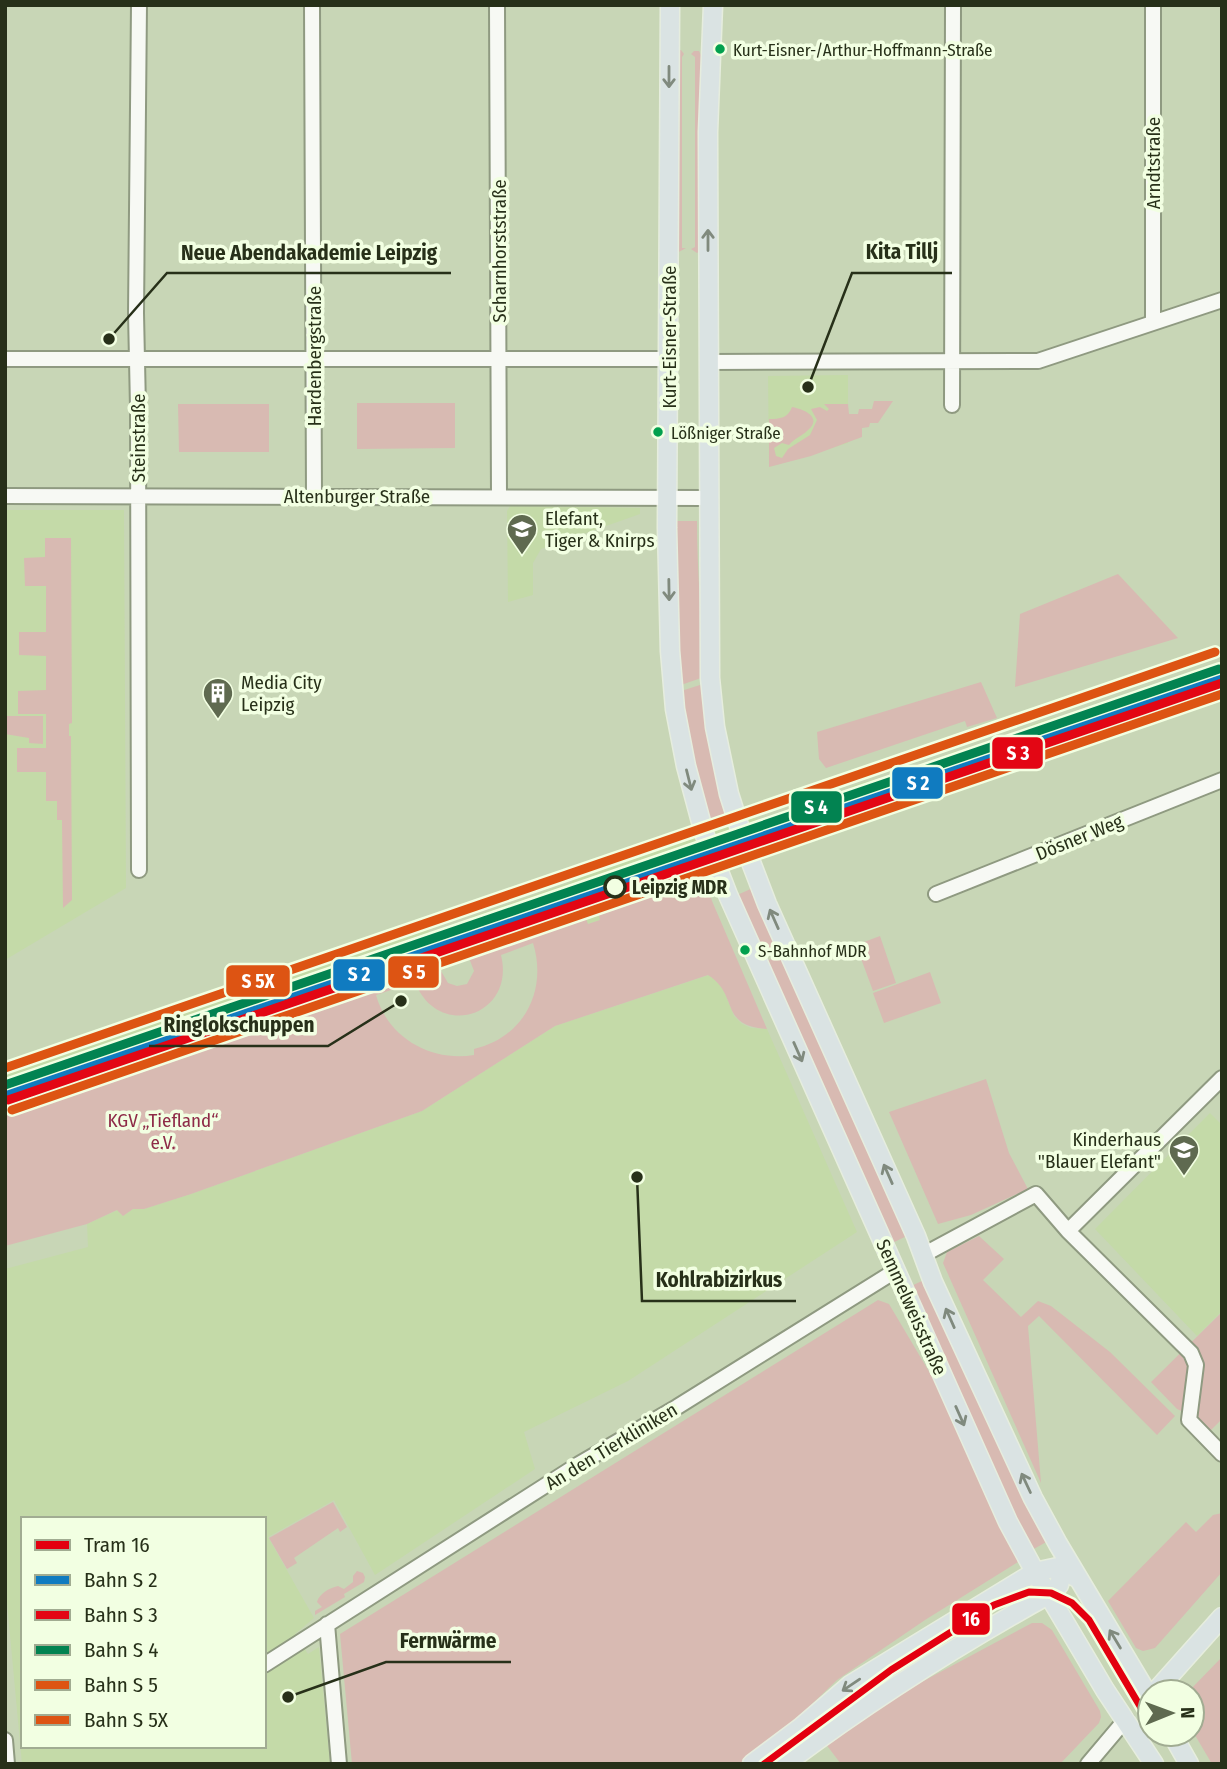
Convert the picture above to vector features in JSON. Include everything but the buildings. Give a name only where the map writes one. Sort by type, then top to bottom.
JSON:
[{"type":"main road","name":"Kurt-Eisner-Straße","points":[[670,5],[668,574],[673,691],[685,766],[704,833]]},
{"type":"main road","name":"Kurt-Eisner-Straße","points":[[713,5],[708,132],[708,612],[712,699],[720,760],[737,822]]},
{"type":"main road","name":"Semmelweisstraße","points":[[737,822],[749,856],[953,1327],[968,1353],[1065,1562]]},
{"type":"main road","name":"Semmelweisstraße","points":[[704,833],[1008,1522],[1105,1690],[1154,1764]]},
{"type":"main road","points":[[895,1271],[923,1255]]},
{"type":"main road","points":[[752,1764],[800,1728],[844,1689],[1035,1572],[1058,1567],[1065,1562]]},
{"type":"main road","points":[[1065,1562],[1082,1583],[1139,1678]]},
{"type":"main road","points":[[785,1764],[920,1669],[1048,1595],[1059,1585],[1065,1562]]},
{"type":"main road","points":[[1168,1678],[1222,1617]]},
{"type":"main road","points":[[1126,1719],[1136,1710]]},
{"type":"main road","points":[[1180,1748],[1189,1764]]},
{"type":"street","name":"Steinstraße","points":[[139,5],[139,870]]},
{"type":"street","name":"Hardenbergstraße","points":[[312,5],[314,496]]},
{"type":"street","name":"Scharnhorststraße","points":[[497,5],[499,497]]},
{"type":"street","points":[[952,405],[953,5]]},
{"type":"street","name":"Arndtstraße","points":[[1153,5],[1153,321]]},
{"type":"street","points":[[708,362],[1038,361],[1222,300]]},
{"type":"street","points":[[5,359],[668,359]]},
{"type":"street","name":"Altenburger Straße","points":[[5,496],[708,498]]},
{"type":"street","name":"Dösner Weg","points":[[936,894],[1222,780]]},
{"type":"street","points":[[1068,1231],[1222,1078]]},
{"type":"street","name":"Semmelweisstraße","points":[[923,1255],[1036,1194],[1068,1231],[1191,1353],[1196,1365],[1189,1420],[1222,1454]]},
{"type":"street","name":"An den Tierkliniken","points":[[266,1664],[579,1464],[677,1407],[895,1271]]},
{"type":"street","points":[[327,1624],[339,1764]]},
{"type":"street","points":[[1088,1764],[1126,1719]]},
{"type":"street","points":[[5,1741],[8,1764]]},
{"type":"shaded area","points":[[848,375],[848,443],[769,467],[768,376]]},
{"type":"shaded area","name":"Elefant, Tiger & Knirps","points":[[510,506],[640,508],[640,514],[541,549],[533,563],[533,595],[508,602],[507,511]]},
{"type":"shaded area","points":[[5,510],[124,510],[126,888],[5,960]]},
{"type":"shaded area","points":[[1222,663],[1222,686],[1165,706],[1163,710],[1152,711],[1067,739],[1065,743],[967,774],[964,778],[955,781],[951,779],[886,801],[884,805],[861,813],[857,811],[776,839],[767,845],[763,852],[704,872],[706,878],[599,915],[601,920],[587,924],[582,911],[481,946],[479,942],[5,1107],[5,1070],[426,927],[431,934],[472,920],[471,917],[572,882],[568,869],[581,864],[583,868],[689,832],[691,837],[751,817],[769,819],[850,791],[852,786],[876,779],[879,781],[944,759],[946,755],[956,751],[961,753],[1029,730],[1031,725],[1055,717],[1060,719],[1147,686],[1158,685]]},
{"type":"shaded area","points":[[709,975],[721,983],[734,1016],[742,1024],[751,1028],[767,1029],[857,1232],[628,1381],[524,1432],[535,1469],[375,1575],[334,1500],[268,1537],[314,1618],[295,1634],[308,1654],[319,1647],[330,1764],[22,1764],[5,1581],[5,1269],[88,1247],[87,1224],[118,1210],[123,1216],[133,1209],[144,1209],[191,1194],[422,1111],[555,1026]]},
{"type":"shaded area","name":"Kinderhaus \"Blauer Elefant\"","points":[[1210,1113],[1222,1125],[1222,1311],[1197,1336],[1095,1229]]},
{"type":"green space","points":[[677,50],[684,54],[682,248],[686,248],[677,253]]},
{"type":"green space","points":[[699,51],[702,57],[701,250],[697,253],[691,249],[695,247],[695,57],[691,54]]},
{"type":"green space","points":[[874,401],[893,401],[878,423],[870,423],[869,427],[862,428],[862,437],[811,456],[769,467],[769,419],[783,417],[792,407],[810,414],[813,418],[812,426],[805,433],[789,445],[782,443],[774,448],[776,456],[782,458],[788,449],[810,435],[817,420],[811,409],[820,407],[827,411],[829,409],[824,404],[848,404],[849,414],[858,414],[859,409],[872,409]]},
{"type":"green space","points":[[357,403],[455,403],[455,448],[357,449]]},
{"type":"green space","points":[[178,404],[269,404],[269,452],[179,452]]},
{"type":"green space","points":[[674,521],[697,521],[704,677],[678,686]]},
{"type":"green space","points":[[45,538],[71,538],[72,723],[69,724],[69,736],[72,900],[63,908],[62,820],[57,820],[57,801],[46,801],[46,772],[17,772],[17,748],[46,748],[46,714],[18,714],[18,691],[46,690],[46,656],[19,655],[19,632],[46,632],[46,586],[25,586],[24,558],[45,557]]},
{"type":"green space","points":[[1118,574],[1178,638],[1015,687],[1020,614]]},
{"type":"green space","points":[[981,682],[997,718],[967,727],[965,721],[826,768],[819,759],[817,732]]},
{"type":"green space","points":[[703,684],[732,824],[710,831],[678,692]]},
{"type":"green space","points":[[5,716],[43,716],[43,744],[29,743],[29,738],[5,734]]},
{"type":"green space","name":"KGV „Tiefland“ e.V.","points":[[706,878],[712,901],[767,1029],[752,1027],[735,1016],[724,991],[708,975],[555,1026],[422,1111],[191,1194],[144,1209],[133,1209],[123,1216],[117,1210],[87,1224],[5,1246],[5,1107],[480,942],[481,946],[583,911],[588,924],[600,920],[599,915]],"holes":[[[533,943],[537,978],[534,995],[527,1010],[506,1035],[474,1049],[474,1055],[442,1055],[413,1044],[390,1024],[376,995],[415,982],[426,1000],[440,1011],[456,1015],[472,1014],[486,1006],[497,993],[503,976],[501,955]],[[455,953],[469,958],[474,971],[467,984],[457,986],[448,983],[441,971],[446,957]]]},
{"type":"green space","points":[[755,887],[781,949],[762,958],[735,896]]},
{"type":"green space","points":[[880,936],[896,983],[873,991],[856,945]]},
{"type":"green space","points":[[783,954],[909,1235],[890,1244],[764,962]]},
{"type":"green space","points":[[930,972],[941,1003],[884,1023],[873,993]]},
{"type":"green space","points":[[986,1079],[1009,1153],[1028,1189],[971,1215],[938,1224],[889,1112]]},
{"type":"green space","points":[[979,1236],[1004,1259],[983,1280],[1021,1317],[1038,1301],[1051,1306],[1110,1352],[1175,1416],[1157,1435],[1039,1316],[1028,1326],[1041,1483],[943,1263],[947,1252]]},
{"type":"green space","points":[[924,1280],[1050,1540],[1030,1551],[909,1287]]},
{"type":"green space","points":[[878,1300],[889,1304],[934,1380],[1018,1562],[925,1620],[837,1680],[785,1730],[744,1764],[352,1764],[340,1634]]},
{"type":"green space","points":[[1222,1312],[1222,1419],[1210,1431],[1199,1419],[1177,1409],[1151,1382]]},
{"type":"green space","points":[[333,1502],[347,1527],[340,1532],[338,1528],[294,1558],[297,1563],[287,1569],[269,1538]]},
{"type":"green space","points":[[1222,1513],[1222,1572],[1155,1648],[1143,1651],[1136,1648],[1108,1601],[1186,1522],[1196,1532],[1213,1515]]},
{"type":"green space","points":[[357,1571],[363,1573],[364,1582],[315,1615],[315,1611],[322,1607],[317,1602],[322,1594],[338,1586],[344,1589],[353,1582]]},
{"type":"green space","points":[[1024,1600],[876,1693],[874,1690],[867,1695],[865,1684],[984,1608],[990,1616]]},
{"type":"green space","points":[[1032,1623],[1042,1623],[1052,1630],[1100,1711],[1099,1723],[1060,1764],[841,1764],[825,1743],[873,1708]]},
{"type":"green space","points":[[1222,1657],[1222,1764],[1212,1764],[1203,1748],[1206,1748],[1206,1678],[1202,1678]]},
{"type":"green space","points":[[859,1689],[864,1702],[777,1764],[760,1764]]},
{"type":"tram line","name":"16","points":[[764,1764],[891,1670],[994,1605],[1029,1592],[1051,1593],[1072,1603],[1089,1620],[1136,1699]]},
{"type":"transit line","points":[[5,1068],[1215,652]]},
{"type":"transit line","points":[[5,1085],[1219,669]]},
{"type":"transit line","points":[[5,1096],[1222,679]]},
{"type":"transit line","points":[[8,1100],[1222,683]]},
{"type":"transit line","points":[[12,1110],[1222,694]]},
{"type":"place","name":"Kurt-Eisner-/Arthur-Hoffmann-Straße","points":[[720,49]]},
{"type":"place","name":"Neue Abendakademie Leipzig","points":[[109,339]]},
{"type":"place","name":"Kita Tillj","points":[[808,387]]},
{"type":"place","name":"Lößniger Straße","points":[[658,432]]},
{"type":"place","name":"Elefant, Tiger & Knirps","points":[[522,556]]},
{"type":"place","name":"Media City Leipzig","points":[[218,720]]},
{"type":"place","name":"Leipzig MDR","points":[[615,887]]},
{"type":"place","name":"S-Bahnhof MDR","points":[[745,950]]},
{"type":"place","name":"Ringlokschuppen","points":[[401,1001]]},
{"type":"place","name":"Kohlrabizirkus","points":[[637,1177]]},
{"type":"place","name":"Kinderhaus \"Blauer Elefant\"","points":[[1184,1177]]},
{"type":"place","name":"Fernwärme","points":[[288,1697]]}]
